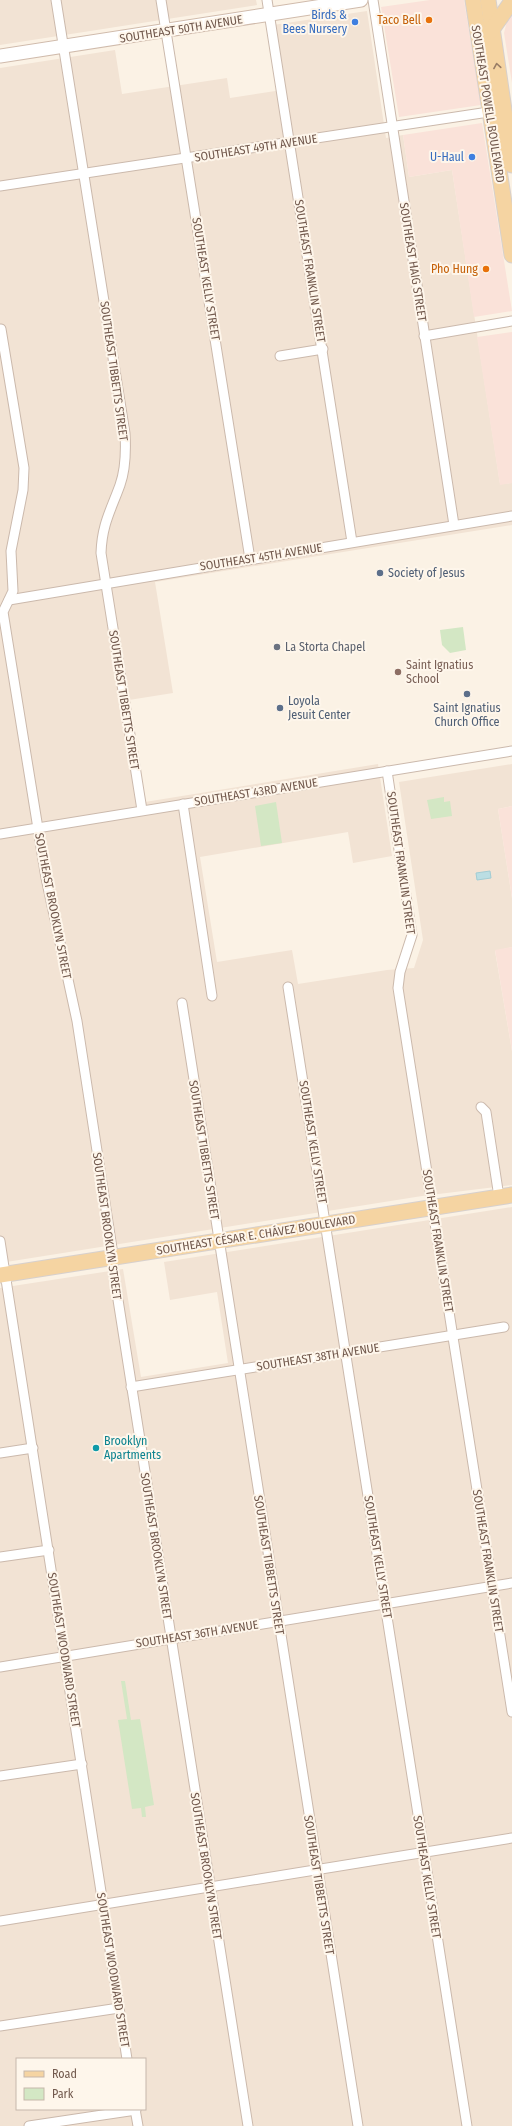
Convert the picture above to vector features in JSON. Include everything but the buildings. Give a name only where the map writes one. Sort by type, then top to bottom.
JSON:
[{"type":"main road","name":"SOUTHEAST 50TH AVENUE","points":[[0,56],[361,0]]},
{"type":"main road","name":"SOUTHEAST POWELL BOULEVARD","points":[[473,0],[502,114],[512,165]]},
{"type":"main road","name":"SOUTHEAST POWELL BOULEVARD","points":[[488,0],[502,114],[512,255]]},
{"type":"main road","points":[[491,31],[512,1]]},
{"type":"main road","name":"SOUTHEAST CÉSAR E. CHÁVEZ BOULEVARD","points":[[3,1274],[506,1196]]},
{"type":"street","name":"SOUTHEAST TIBBETTS STREET","points":[[56,0],[125,432],[126,456],[120,485],[104,525],[100,553],[142,810]]},
{"type":"street","name":"SOUTHEAST KELLY STREET","points":[[162,0],[250,559]]},
{"type":"street","name":"SOUTHEAST FRANKLIN STREET","points":[[267,0],[352,542]]},
{"type":"street","name":"SOUTHEAST HAIG STREET","points":[[373,0],[454,525]]},
{"type":"street","name":"SOUTHEAST 49TH AVENUE","points":[[0,186],[290,142],[502,114]]},
{"type":"street","points":[[424,336],[512,322]]},
{"type":"street","name":"SOUTHEAST BROOKLYN STREET","points":[[1,329],[24,468],[22,490],[11,551],[13,591],[3,612],[46,878],[77,1021],[131,1387],[248,2126]]},
{"type":"street","points":[[280,356],[322,350]]},
{"type":"street","name":"SOUTHEAST 45TH AVENUE","points":[[9,600],[512,516]]},
{"type":"street","name":"SOUTHEAST 43RD AVENUE","points":[[0,834],[512,751]]},
{"type":"street","name":"SOUTHEAST FRANKLIN STREET","points":[[388,771],[412,935],[399,977],[398,988],[512,1712]]},
{"type":"street","points":[[182,804],[212,996]]},
{"type":"street","name":"SOUTHEAST KELLY STREET","points":[[288,987],[467,2126]]},
{"type":"street","name":"SOUTHEAST TIBBETTS STREET","points":[[182,1003],[238,1370],[358,2126]]},
{"type":"street","points":[[481,1107],[486,1112],[506,1196]]},
{"type":"street","name":"SOUTHEAST WOODWARD STREET","points":[[0,1241],[3,1274],[33,1448],[128,2058]]},
{"type":"street","name":"SOUTHEAST 38TH AVENUE","points":[[131,1387],[504,1327]]},
{"type":"street","points":[[0,1453],[33,1448]]},
{"type":"street","points":[[0,1557],[49,1550]]},
{"type":"street","name":"SOUTHEAST 36TH AVENUE","points":[[0,1667],[512,1583]]},
{"type":"street","points":[[0,1776],[82,1764]]},
{"type":"street","points":[[0,1921],[512,1838]]},
{"type":"street","points":[[0,2026],[119,2008]]},
{"type":"street","points":[[29,2126],[129,2110]]},
{"type":"street","points":[[135,2110],[138,2126]]},
{"type":"shaded area","points":[[0,0],[256,0],[257,5],[0,45]]},
{"type":"shaded area","points":[[430,0],[464,0],[481,105],[399,117],[381,7]]},
{"type":"shaded area","points":[[367,11],[386,138],[403,135],[409,177],[452,170],[500,484],[512,483],[512,525],[155,582],[173,693],[129,700],[145,802],[378,764],[392,856],[353,863],[348,832],[200,857],[217,962],[292,950],[298,984],[387,970],[414,968],[423,940],[399,782],[512,764],[512,806],[498,809],[512,898],[512,947],[495,951],[512,1051],[512,1185],[422,1196],[0,1263],[0,68],[115,50],[122,94],[227,78],[230,98],[282,90],[273,25]]},
{"type":"shaded area","points":[[512,15],[512,83],[504,33],[507,21]]},
{"type":"shaded area","points":[[482,123],[512,311],[474,317],[452,170],[409,177],[403,135]]},
{"type":"shaded area","points":[[512,332],[512,483],[500,485],[477,337]]},
{"type":"shaded area","points":[[512,806],[512,898],[498,809]]},
{"type":"shaded area","points":[[512,947],[512,1051],[495,950]]},
{"type":"shaded area","points":[[512,1207],[512,2126],[0,2126],[0,1288],[123,1269],[141,1377],[228,1363],[217,1292],[170,1300],[164,1262]]},
{"type":"green space","points":[[463,627],[466,650],[450,653],[442,645],[440,630]]},
{"type":"green space","points":[[444,797],[444,802],[450,801],[452,816],[431,819],[427,800]]},
{"type":"green space","points":[[276,802],[282,843],[261,846],[255,806]]},
{"type":"green space","points":[[121,1681],[125,1681],[131,1720],[140,1719],[154,1805],[145,1807],[146,1817],[142,1817],[141,1808],[132,1809],[118,1720],[127,1719]]},
{"type":"water","points":[[490,871],[491,878],[477,880],[476,873]]},
{"type":"place","name":"Taco Bell","points":[[429,20]]},
{"type":"place","name":"Birds & Bees Nursery","points":[[355,22]]},
{"type":"place","name":"U-Haul","points":[[472,157]]},
{"type":"place","name":"Pho Hung","points":[[486,269]]},
{"type":"place","name":"Society of Jesus","points":[[380,573]]},
{"type":"place","name":"La Storta Chapel","points":[[277,647]]},
{"type":"place","name":"Saint Ignatius School","points":[[398,672]]},
{"type":"place","name":"Saint Ignatius Church Office","points":[[467,694]]},
{"type":"place","name":"Loyola Jesuit Center","points":[[280,708]]},
{"type":"place","name":"Brooklyn Apartments","points":[[96,1448]]}]
